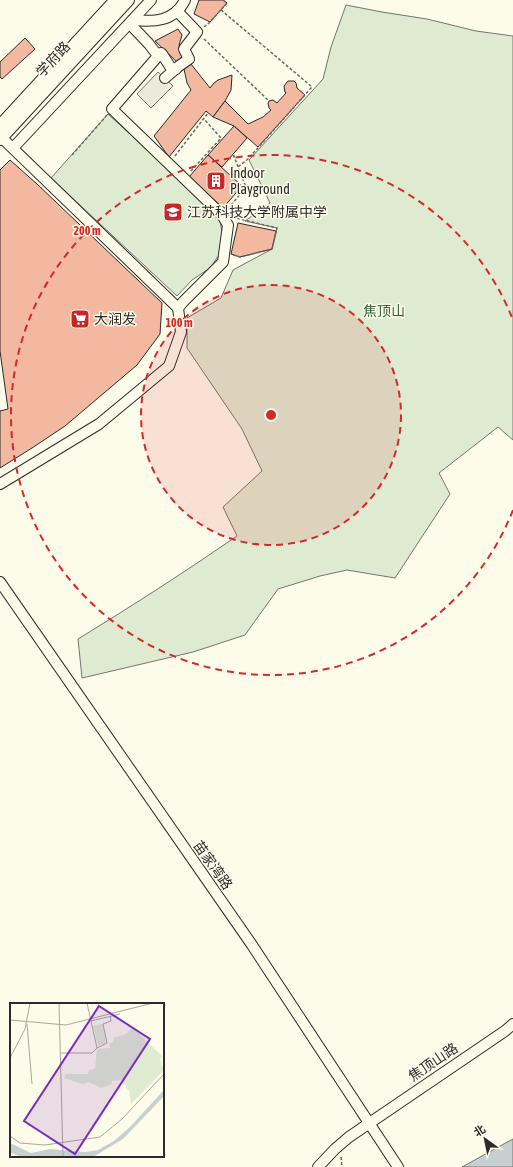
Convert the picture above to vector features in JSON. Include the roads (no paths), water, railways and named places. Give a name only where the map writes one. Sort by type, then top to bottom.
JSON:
[{"type":"main road","name":"学府路","points":[[0,135],[116,0]]},
{"type":"main road","name":"学府路","points":[[0,135],[128,0]]},
{"type":"street","points":[[13,148],[151,0]]},
{"type":"street","points":[[131,22],[157,20],[174,15],[181,8],[185,0]]},
{"type":"street","points":[[165,78],[189,59],[184,49],[197,32],[177,11]]},
{"type":"street","points":[[131,22],[158,56]]},
{"type":"street","points":[[176,69],[171,68],[161,53],[112,109],[222,215],[228,225],[223,262],[180,305]]},
{"type":"street","points":[[0,135],[180,305],[181,332],[169,366],[99,424],[0,484]]},
{"type":"street","name":"苗家湾路","points":[[0,582],[252,945],[398,1167]]},
{"type":"street","name":"焦顶山路","points":[[318,1167],[349,1137],[505,1031],[513,1024]]},
{"type":"place","name":"Indoor Playground","points":[[216,181]]},
{"type":"place","name":"江苏科技大学附属中学","points":[[173,212]]},
{"type":"place","name":"大润发","points":[[80,319]]},
{"type":"park label","name":"焦顶山","points":[[384,311]]}]
